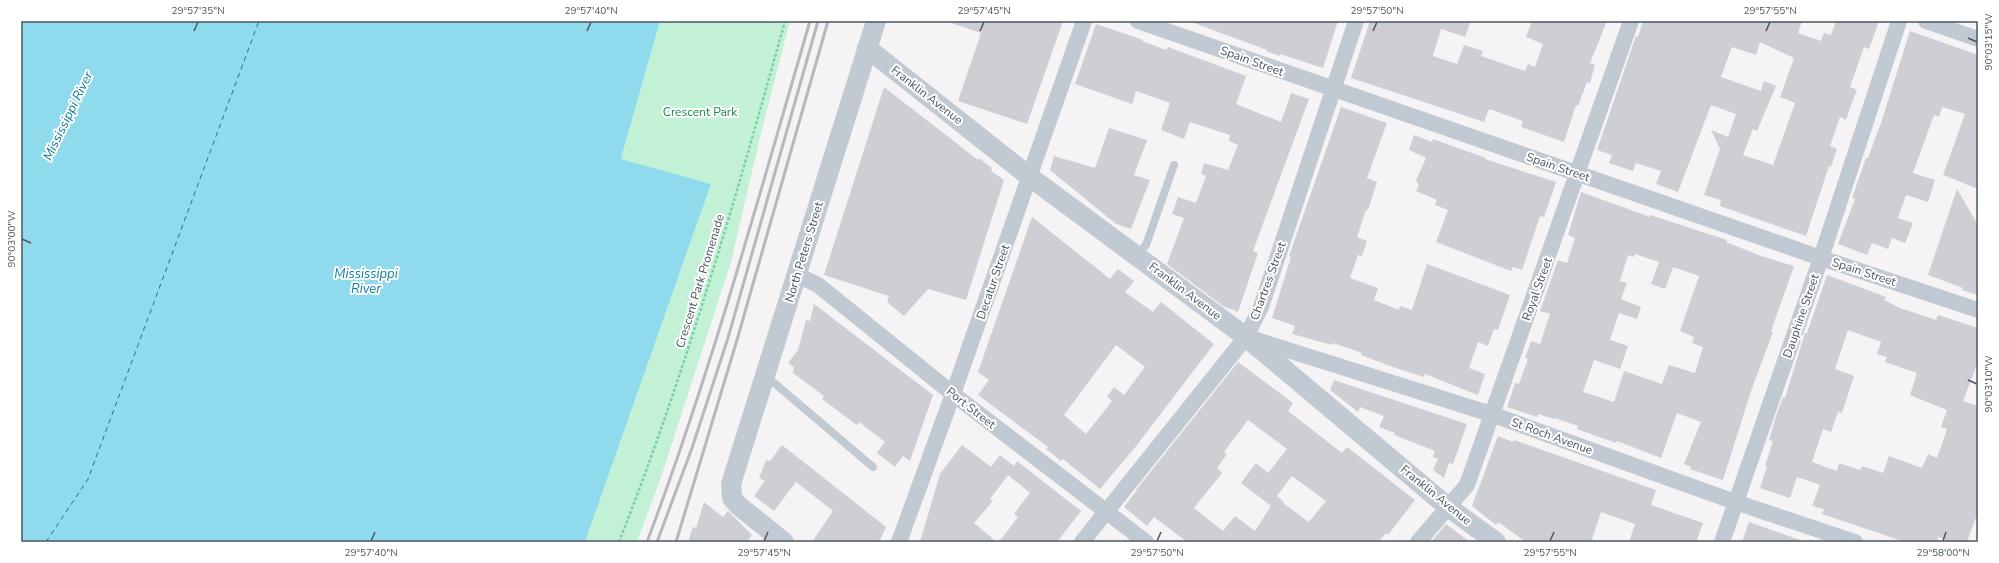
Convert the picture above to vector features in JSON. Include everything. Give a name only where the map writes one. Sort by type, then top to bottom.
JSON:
[{"type":"street","name":"North Peters Street","points":[[784,542],[739,506],[732,498],[731,484],[876,21]]},
{"type":"street","name":"Decatur Street","points":[[899,542],[953,394],[1084,21]]},
{"type":"street","name":"Spain Street","points":[[1138,21],[1332,90],[1821,258],[1978,310]]},
{"type":"street","name":"Chartres Street","points":[[1082,542],[1105,511],[1246,337],[1261,307],[1356,21]]},
{"type":"street","name":"Royal Street","points":[[1418,542],[1467,485],[1491,414],[1579,174],[1631,21]]},
{"type":"street","name":"Dauphine Street","points":[[1722,542],[1821,258],[1899,21]]},
{"type":"street","points":[[1926,21],[1978,39]]},
{"type":"street","name":"Franklin Avenue","points":[[867,48],[1030,177],[1246,337],[1448,506],[1496,542]]},
{"type":"street","name":"Port Street","points":[[797,275],[818,285],[953,394],[1146,542]]},
{"type":"street","name":"St Roch Avenue","points":[[1246,337],[1491,414],[1735,502],[1855,542]]},
{"type":"lane","points":[[1136,256],[1146,245],[1174,165]]},
{"type":"lane","points":[[765,375],[873,467]]},
{"type":"path","name":"Crescent Park Promenade","points":[[619,542],[643,482],[696,328],[732,209],[785,21]]},
{"type":"green space","name":"Crescent Park","points":[[660,21],[790,21],[762,129],[731,262],[661,477],[637,542],[585,542],[711,184],[621,160]]},
{"type":"water","name":"Mississippi River","points":[[21,21],[660,21],[621,159],[711,184],[585,542],[21,542]]},
{"type":"building","points":[[952,21],[1063,21],[1027,124],[958,101],[981,33],[951,23]]},
{"type":"building","points":[[1194,21],[1338,21],[1323,68],[1266,51],[1267,50],[1194,23]]},
{"type":"building","points":[[1370,21],[1471,21],[1465,37],[1441,29],[1433,56],[1457,64],[1464,45],[1483,51],[1481,56],[1525,71],[1528,64],[1535,67],[1543,44],[1526,37],[1532,21],[1607,21],[1590,63],[1595,65],[1590,83],[1587,82],[1578,106],[1576,105],[1564,142],[1521,127],[1523,121],[1489,109],[1484,122],[1351,78]]},
{"type":"building","points":[[1643,21],[1802,21],[1798,33],[1821,41],[1824,33],[1831,35],[1836,21],[1879,21],[1869,49],[1864,47],[1850,87],[1857,90],[1846,120],[1840,117],[1830,146],[1837,149],[1831,167],[1829,166],[1806,236],[1720,206],[1721,200],[1704,195],[1720,149],[1711,130],[1728,137],[1736,114],[1711,105],[1678,192],[1656,184],[1661,171],[1636,163],[1633,171],[1609,163],[1612,155],[1597,150],[1636,36],[1638,37]],"holes":[[[1760,42],[1794,58],[1780,97],[1795,103],[1773,165],[1743,155],[1753,129],[1757,131],[1776,86],[1764,81],[1761,91],[1721,77],[1732,47],[1756,55]]]},
{"type":"building","points":[[1096,24],[1143,40],[1142,41],[1166,50],[1168,47],[1246,76],[1236,104],[1281,122],[1291,93],[1309,99],[1253,251],[1258,253],[1238,312],[1223,306],[1167,264],[1184,218],[1172,214],[1178,197],[1196,203],[1206,176],[1201,174],[1204,163],[1228,170],[1238,145],[1229,141],[1230,135],[1190,122],[1184,139],[1161,130],[1170,103],[1136,91],[1132,104],[1075,84]]},
{"type":"building","points":[[1910,31],[1978,55],[1978,189],[1943,175],[1965,114],[1942,107],[1939,117],[1934,115],[1913,173],[1935,180],[1928,202],[1906,195],[1898,218],[1913,223],[1905,243],[1892,238],[1888,249],[1872,243],[1867,255],[1838,244],[1855,199],[1852,198],[1866,158],[1868,158],[1881,123]]},
{"type":"building","points":[[884,87],[978,160],[979,158],[992,168],[991,171],[1004,180],[966,300],[928,289],[904,316],[887,302],[889,296],[824,275]]},
{"type":"building","points":[[1341,107],[1387,123],[1367,178],[1377,182],[1357,237],[1367,241],[1362,256],[1358,255],[1350,278],[1378,288],[1374,300],[1399,310],[1400,306],[1412,310],[1427,264],[1510,295],[1498,330],[1494,329],[1488,346],[1478,342],[1469,368],[1485,374],[1478,395],[1425,374],[1424,377],[1393,367],[1361,355],[1362,353],[1333,343],[1332,345],[1292,334],[1295,326],[1272,318],[1291,257],[1289,256]]},
{"type":"building","points":[[1109,128],[1147,140],[1134,175],[1150,180],[1131,229],[1116,224],[1050,170],[1054,156],[1095,168]]},
{"type":"building","points":[[1414,135],[1432,142],[1433,139],[1486,158],[1485,159],[1556,182],[1544,217],[1540,216],[1522,270],[1513,267],[1511,271],[1436,242],[1448,210],[1435,205],[1437,200],[1416,191],[1419,185],[1416,180],[1426,158],[1409,150]]},
{"type":"building","points":[[1957,189],[1978,225],[1978,295],[1962,290],[1963,288],[1928,275]]},
{"type":"building","points":[[1581,192],[1650,217],[1650,215],[1727,240],[1726,242],[1761,256],[1794,266],[1771,331],[1773,332],[1751,391],[1723,480],[1690,469],[1691,467],[1684,464],[1701,422],[1677,413],[1661,458],[1617,441],[1616,443],[1577,429],[1578,426],[1555,418],[1554,419],[1538,414],[1537,417],[1507,407],[1515,383],[1519,384],[1528,359],[1525,358],[1531,341],[1540,344],[1550,314],[1540,311],[1558,260],[1567,263],[1575,238],[1568,235]],"holes":[[[1635,254],[1659,262],[1651,284],[1665,289],[1673,267],[1699,276],[1680,331],[1694,337],[1692,343],[1703,347],[1695,373],[1669,365],[1662,384],[1624,371],[1614,402],[1583,392],[1594,360],[1620,369],[1628,346],[1610,340],[1619,313],[1637,319],[1641,307],[1621,299],[1627,283],[1620,281],[1628,255],[1634,257]]]},
{"type":"building","points":[[1032,217],[1110,279],[1118,269],[1134,281],[1125,292],[1153,312],[1161,302],[1214,344],[1137,445],[1100,489],[1063,459],[1061,461],[1046,449],[1048,447],[978,395],[989,380],[978,372]],"holes":[[[1116,345],[1145,367],[1124,395],[1114,387],[1107,397],[1112,401],[1086,434],[1064,415]]]},
{"type":"building","points":[[1827,275],[1886,297],[1884,300],[1900,308],[1936,320],[1938,315],[1978,328],[1978,362],[1963,401],[1978,406],[1978,512],[1967,542],[1952,542],[1938,537],[1937,542],[1905,542],[1822,514],[1824,509],[1812,506],[1820,485],[1797,477],[1790,498],[1760,488],[1773,441],[1769,440],[1776,416],[1783,397],[1785,398],[1805,333],[1807,333]],"holes":[[[1848,330],[1881,342],[1877,354],[1887,357],[1885,362],[1917,373],[1910,395],[1947,410],[1941,427],[1947,429],[1937,458],[1928,454],[1922,468],[1889,456],[1883,473],[1862,466],[1860,470],[1839,463],[1837,471],[1812,462],[1823,429],[1831,432],[1838,412],[1842,413],[1854,376],[1835,369]]]},
{"type":"building","points":[[814,304],[933,395],[910,461],[903,456],[895,467],[877,453],[885,442],[859,422],[857,425],[822,399],[824,396],[793,373],[794,367],[788,363],[798,350],[806,320],[810,321]]},
{"type":"building","points":[[1238,362],[1293,403],[1288,411],[1342,453],[1347,447],[1415,500],[1388,535],[1386,533],[1378,542],[1187,542],[1154,517],[1147,526],[1124,507]],"holes":[[[1248,420],[1287,449],[1268,473],[1256,463],[1241,483],[1271,506],[1255,531],[1235,516],[1223,531],[1194,508],[1222,473],[1217,468],[1227,454],[1224,452]],[[1292,476],[1326,501],[1309,522],[1283,503],[1284,502],[1277,496]]]},
{"type":"building","points":[[1334,380],[1467,424],[1453,464],[1449,463],[1444,478],[1433,470],[1438,459],[1433,457],[1435,451],[1394,435],[1395,433],[1379,427],[1384,416],[1360,407],[1358,412],[1330,390]]},
{"type":"building","points":[[1498,436],[1513,442],[1514,440],[1656,490],[1651,505],[1703,523],[1696,542],[1629,542],[1635,524],[1601,512],[1591,542],[1526,542],[1498,522],[1496,525],[1472,506]]},
{"type":"building","points":[[782,445],[886,527],[879,542],[812,542],[833,511],[796,482],[774,511],[754,496],[765,481],[759,478],[766,460],[770,461]]},
{"type":"building","points":[[962,445],[991,467],[1000,455],[1014,466],[1017,461],[1081,511],[1057,542],[999,542],[1018,517],[1014,514],[1030,493],[1008,475],[990,499],[993,501],[974,523],[997,542],[920,542],[940,474]]},
{"type":"building","points":[[704,502],[723,517],[728,511],[752,535],[747,542],[688,542],[693,527],[696,528]]},
{"type":"building","points":[[1749,522],[1800,540],[1800,542],[1742,542]]},
{"type":"building","points":[[1446,524],[1470,542],[1431,542]]},
{"type":"ferry route","points":[[46,542],[88,479],[259,21]]},
{"type":"railway","points":[[647,542],[713,349],[753,218],[810,21]]},
{"type":"railway","points":[[657,542],[692,448],[728,338],[818,21]]},
{"type":"railway","points":[[676,542],[737,340],[828,21]]}]
